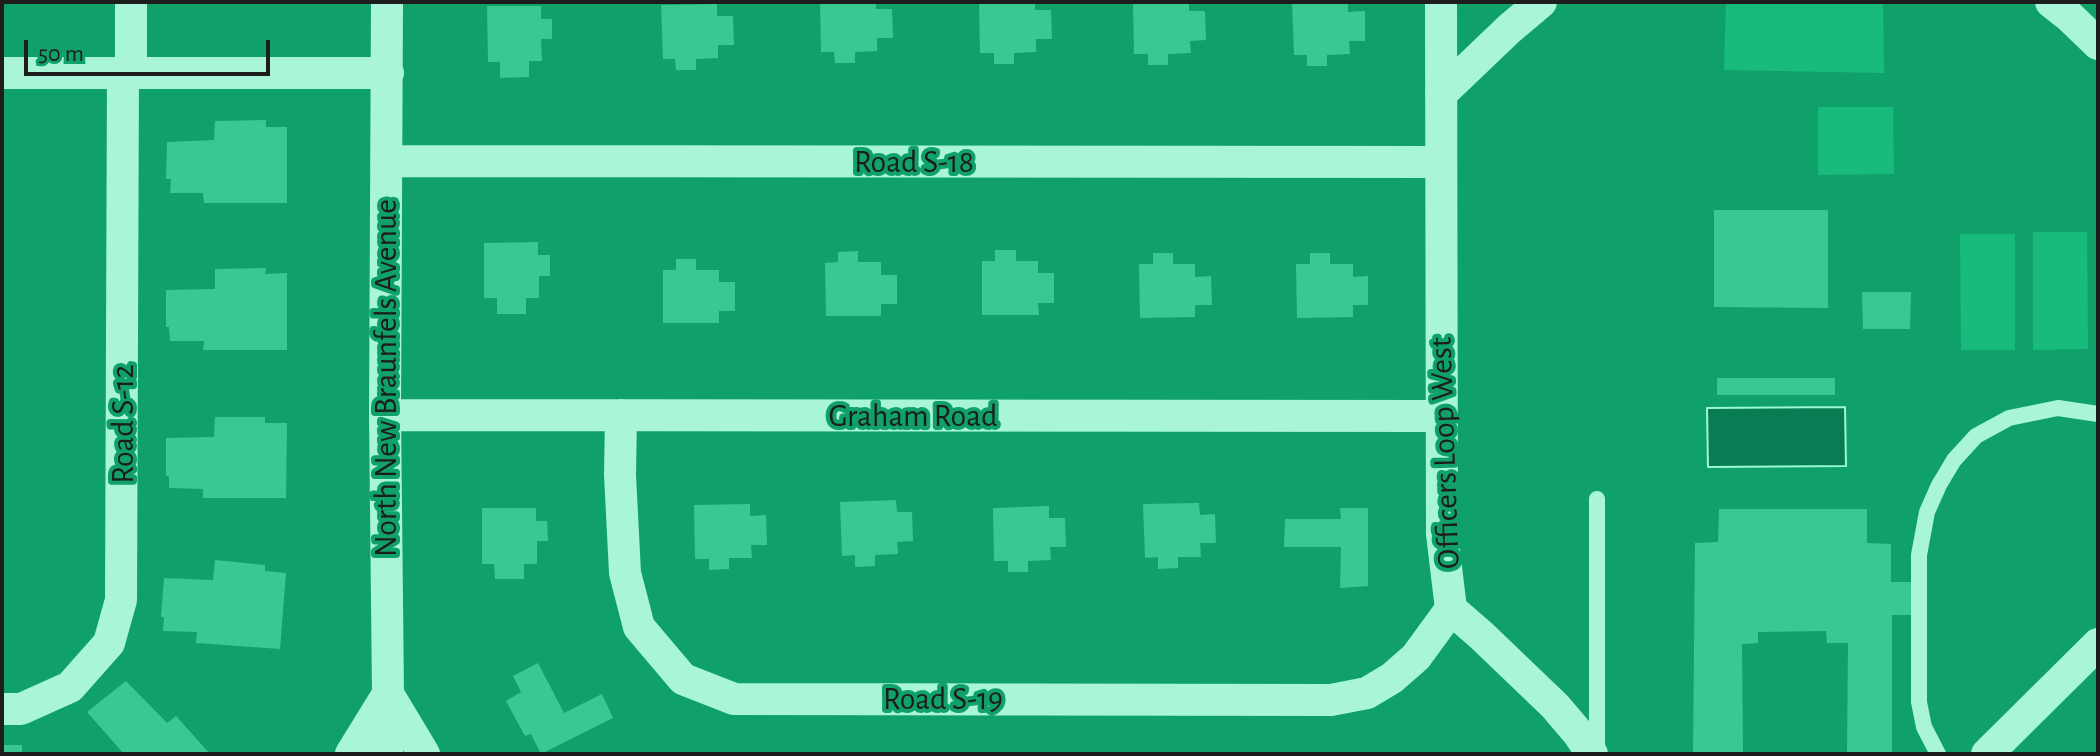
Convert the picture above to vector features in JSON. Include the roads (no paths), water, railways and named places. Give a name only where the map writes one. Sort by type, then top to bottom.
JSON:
[{"type":"street","name":"Road S-12","points":[[2,709],[21,709],[70,687],[109,643],[121,600],[127,72],[131,2]]},
{"type":"street","name":"North New Braunfels Avenue","points":[[387,2],[387,754]]},
{"type":"street","name":"Officers Loop West","points":[[1441,2],[1442,534],[1451,609],[1555,706],[1595,754]]},
{"type":"street","points":[[1441,94],[1541,2]]},
{"type":"street","points":[[2051,2],[2098,44]]},
{"type":"street","points":[[2,73],[388,73]]},
{"type":"street","name":"Road S-18","points":[[386,161],[1441,162]]},
{"type":"street","name":"Graham Road","points":[[385,415],[1441,416]]},
{"type":"street","name":"Road S-19","points":[[621,415],[620,475],[625,573],[639,627],[683,679],[734,699],[1331,700],[1367,693],[1392,678],[1416,657],[1451,609]]},
{"type":"street","points":[[1987,754],[2098,644]]},
{"type":"street","points":[[351,754],[388,694],[424,754]]},
{"type":"lane","points":[[1938,754],[1924,727],[1919,702],[1919,555],[1927,512],[1939,485],[1954,460],[1976,436],[2009,418],[2058,408],[2098,414]]},
{"type":"lane","points":[[1595,754],[1597,499]]}]
